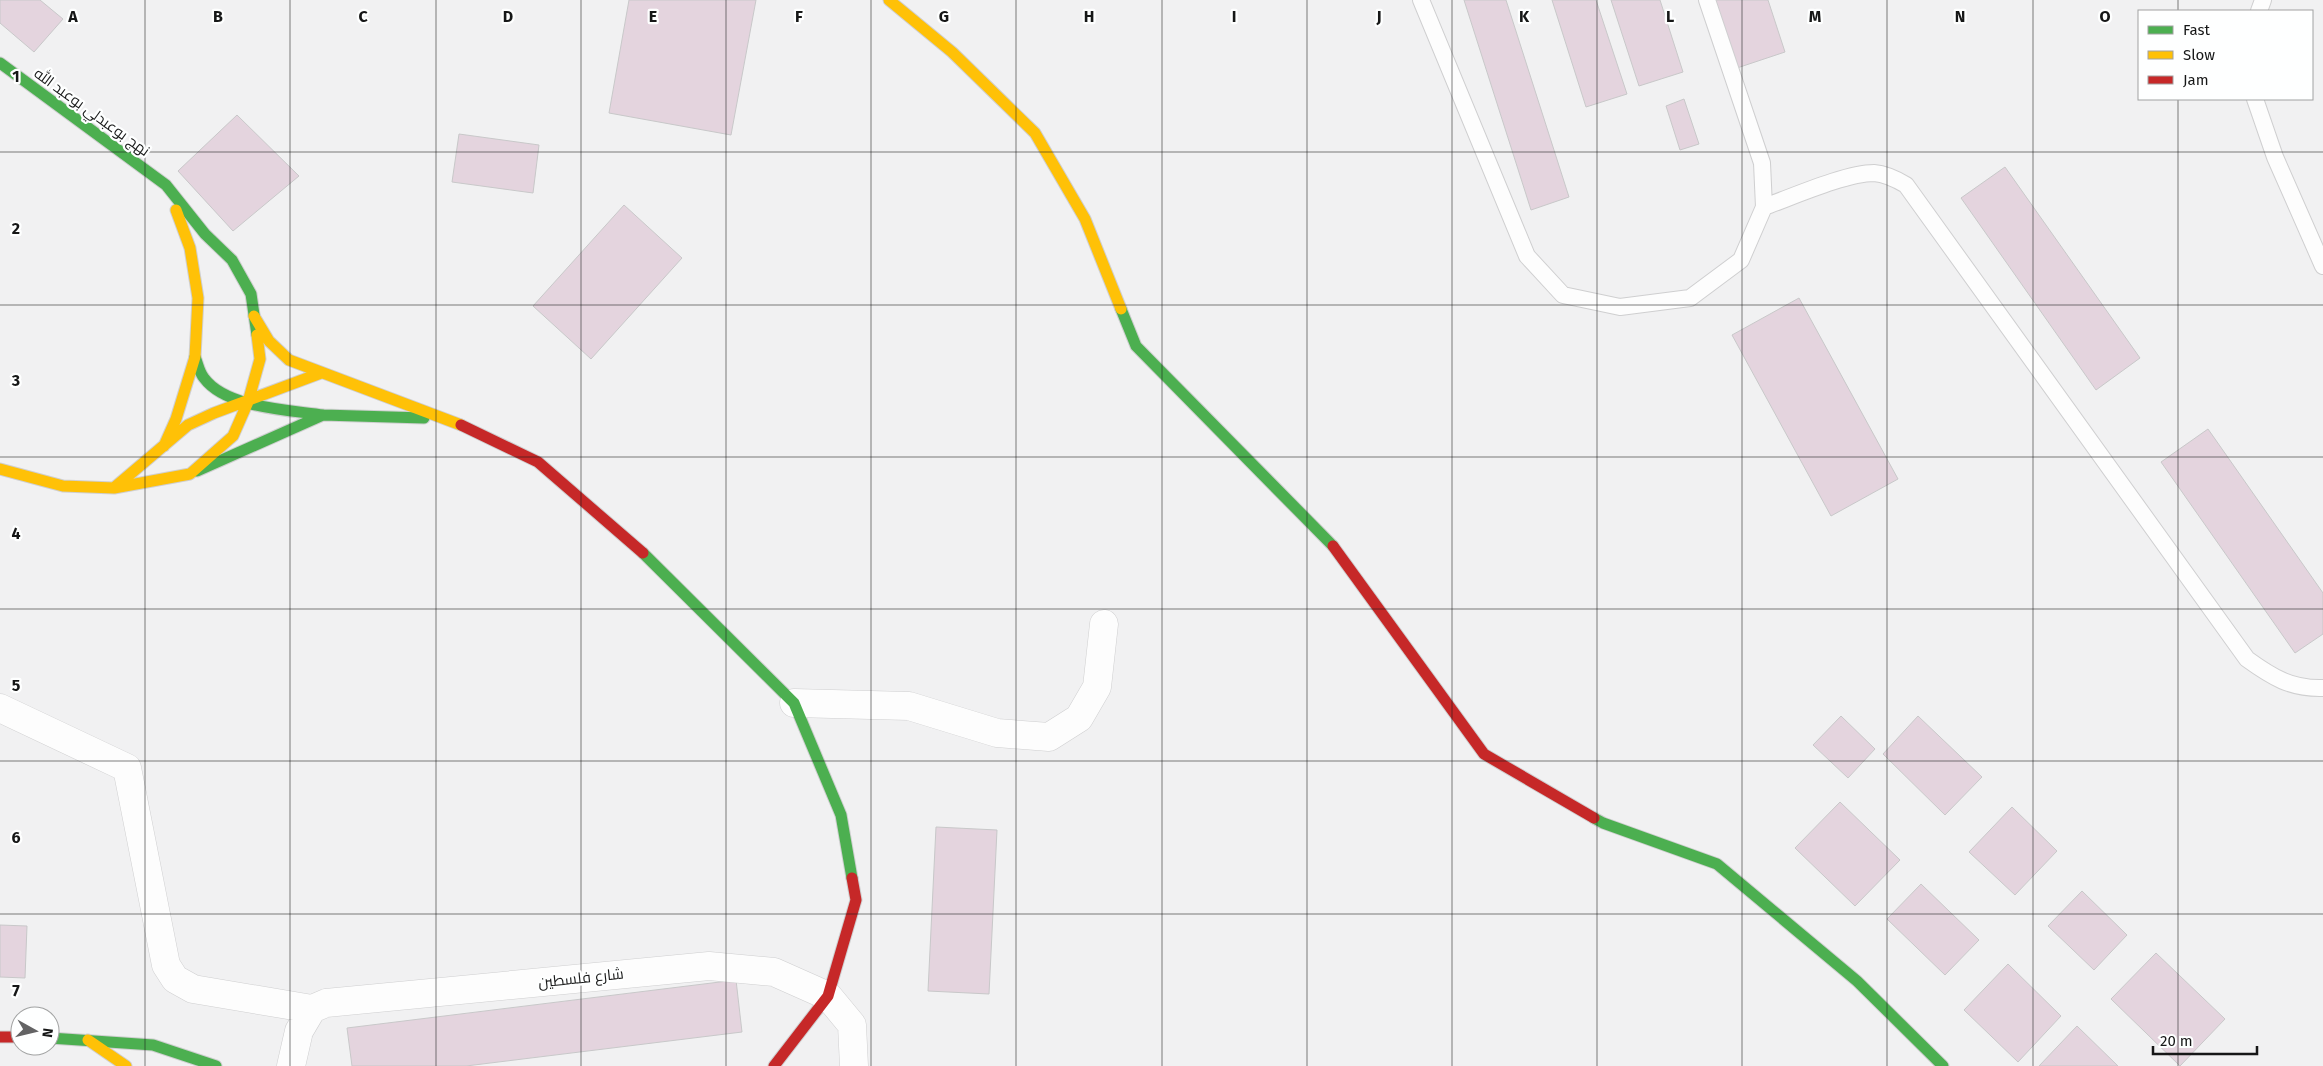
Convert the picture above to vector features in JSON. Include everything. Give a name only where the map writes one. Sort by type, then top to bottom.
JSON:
[{"type":"main road","points":[[889,0],[952,52],[1036,133],[1085,219],[1136,346],[1333,546],[1484,754],[1603,823],[1717,864],[1856,981],[1943,1066]]},
{"type":"main road","name":"نهج بوعبدلي بوعبد الله","points":[[0,63],[166,185],[205,234],[232,260],[251,294],[260,359],[248,402],[233,436],[190,474]]},
{"type":"main road","points":[[164,446],[176,419],[195,357],[198,298],[190,248],[166,185]]},
{"type":"main road","points":[[254,316],[269,341],[290,360],[448,419],[538,462],[661,569],[794,703],[842,815],[856,900],[828,996],[774,1066]]},
{"type":"main road","points":[[195,357],[203,378],[215,390],[248,402],[323,415],[448,419]]},
{"type":"main road","points":[[114,488],[188,425],[214,413],[248,402],[321,373]]},
{"type":"main road","points":[[0,468],[62,486],[114,488],[190,474],[323,415]]},
{"type":"main road","points":[[60,1038],[87,1039],[153,1046],[216,1066]]},
{"type":"main road","points":[[87,1039],[126,1066]]},
{"type":"street","points":[[794,703],[909,706],[997,733],[1049,737],[1080,718],[1097,687],[1104,624]]},
{"type":"street","points":[[0,708],[127,768],[166,965],[175,979],[194,989],[312,1009],[299,1031],[291,1066]]},
{"type":"street","name":"شارع فلسطين","points":[[312,1009],[326,1003],[709,966],[774,972],[828,996],[852,1024],[854,1066]]},
{"type":"lane","points":[[1420,0],[1527,256],[1563,295],[1620,307],[1690,298],[1741,260],[1764,207],[1762,164],[1707,0]]},
{"type":"lane","points":[[2255,100],[2275,157],[2323,266]]},
{"type":"lane","points":[[1764,207],[1857,174],[1876,173],[1894,177],[1906,185],[2247,659],[2268,675],[2303,689],[2323,688]]},
{"type":"building","points":[[0,0],[40,0],[63,19],[34,52],[0,23]]},
{"type":"building","points":[[629,0],[756,0],[731,135],[609,113]]},
{"type":"building","points":[[1464,0],[1506,0],[1569,197],[1531,210]]},
{"type":"building","points":[[1552,0],[1596,0],[1627,94],[1586,107]]},
{"type":"building","points":[[1611,0],[1660,0],[1683,72],[1639,86]]},
{"type":"building","points":[[1711,0],[1768,0],[1785,52],[1734,69]]},
{"type":"building","points":[[1684,99],[1699,144],[1680,150],[1666,106]]},
{"type":"building","points":[[237,115],[299,176],[233,231],[178,171]]},
{"type":"building","points":[[459,134],[539,145],[533,193],[452,182]]},
{"type":"building","points":[[2005,167],[2140,358],[2096,390],[1961,198]]},
{"type":"building","points":[[624,205],[682,258],[591,359],[533,306]]},
{"type":"building","points":[[1799,298],[1898,479],[1831,516],[1732,335]]},
{"type":"building","points":[[2208,429],[2323,593],[2323,634],[2295,653],[2161,462]]},
{"type":"building","points":[[1841,716],[1875,749],[1848,778],[1813,745]]},
{"type":"building","points":[[1918,716],[1982,777],[1945,815],[1883,754]]},
{"type":"building","points":[[1840,802],[1900,860],[1855,906],[1795,848]]},
{"type":"building","points":[[2012,807],[2057,851],[2015,895],[1969,852]]},
{"type":"building","points":[[936,827],[997,830],[989,994],[928,991]]},
{"type":"building","points":[[1921,884],[1979,940],[1945,975],[1887,919]]},
{"type":"building","points":[[2082,891],[2127,935],[2094,970],[2048,926]]},
{"type":"building","points":[[0,925],[27,926],[25,978],[0,977]]},
{"type":"building","points":[[2156,953],[2225,1019],[2180,1066],[2111,999]]},
{"type":"building","points":[[2008,964],[2061,1016],[2018,1062],[1964,1010]]},
{"type":"building","points":[[736,980],[742,1032],[466,1066],[352,1066],[347,1028]]},
{"type":"building","points":[[2077,1026],[2118,1066],[2039,1066]]},
{"type":"traffic: fast","points":[[0,63],[166,185],[205,234],[232,260],[251,294],[257,335]]},
{"type":"traffic: fast","points":[[1121,309],[1136,346],[1333,546]]},
{"type":"traffic: fast","points":[[195,357],[204,378],[214,388],[227,396],[259,406],[323,415]]},
{"type":"traffic: fast","points":[[197,471],[323,415],[424,418]]},
{"type":"traffic: fast","points":[[643,553],[794,703],[841,815],[852,878]]},
{"type":"traffic: fast","points":[[1594,818],[1603,823],[1717,864],[1857,981],[1943,1066]]},
{"type":"traffic: fast","points":[[60,1039],[153,1045],[216,1066]]},
{"type":"traffic: slow","points":[[889,0],[952,52],[1035,133],[1085,219],[1121,309]]},
{"type":"traffic: slow","points":[[164,446],[176,419],[195,357],[198,298],[190,248],[176,210]]},
{"type":"traffic: slow","points":[[254,316],[269,341],[289,360],[461,425]]},
{"type":"traffic: slow","points":[[0,469],[63,486],[114,488],[190,474],[233,436],[248,402],[260,359],[257,335]]},
{"type":"traffic: slow","points":[[115,487],[188,425],[214,413],[321,373]]},
{"type":"traffic: slow","points":[[88,1040],[126,1066]]},
{"type":"traffic: jam","points":[[461,425],[538,462],[643,553]]},
{"type":"traffic: jam","points":[[1333,546],[1484,754],[1594,818]]},
{"type":"traffic: jam","points":[[774,1066],[828,996],[856,900],[852,878]]},
{"type":"traffic: jam","points":[[0,1037],[10,1037]]}]
